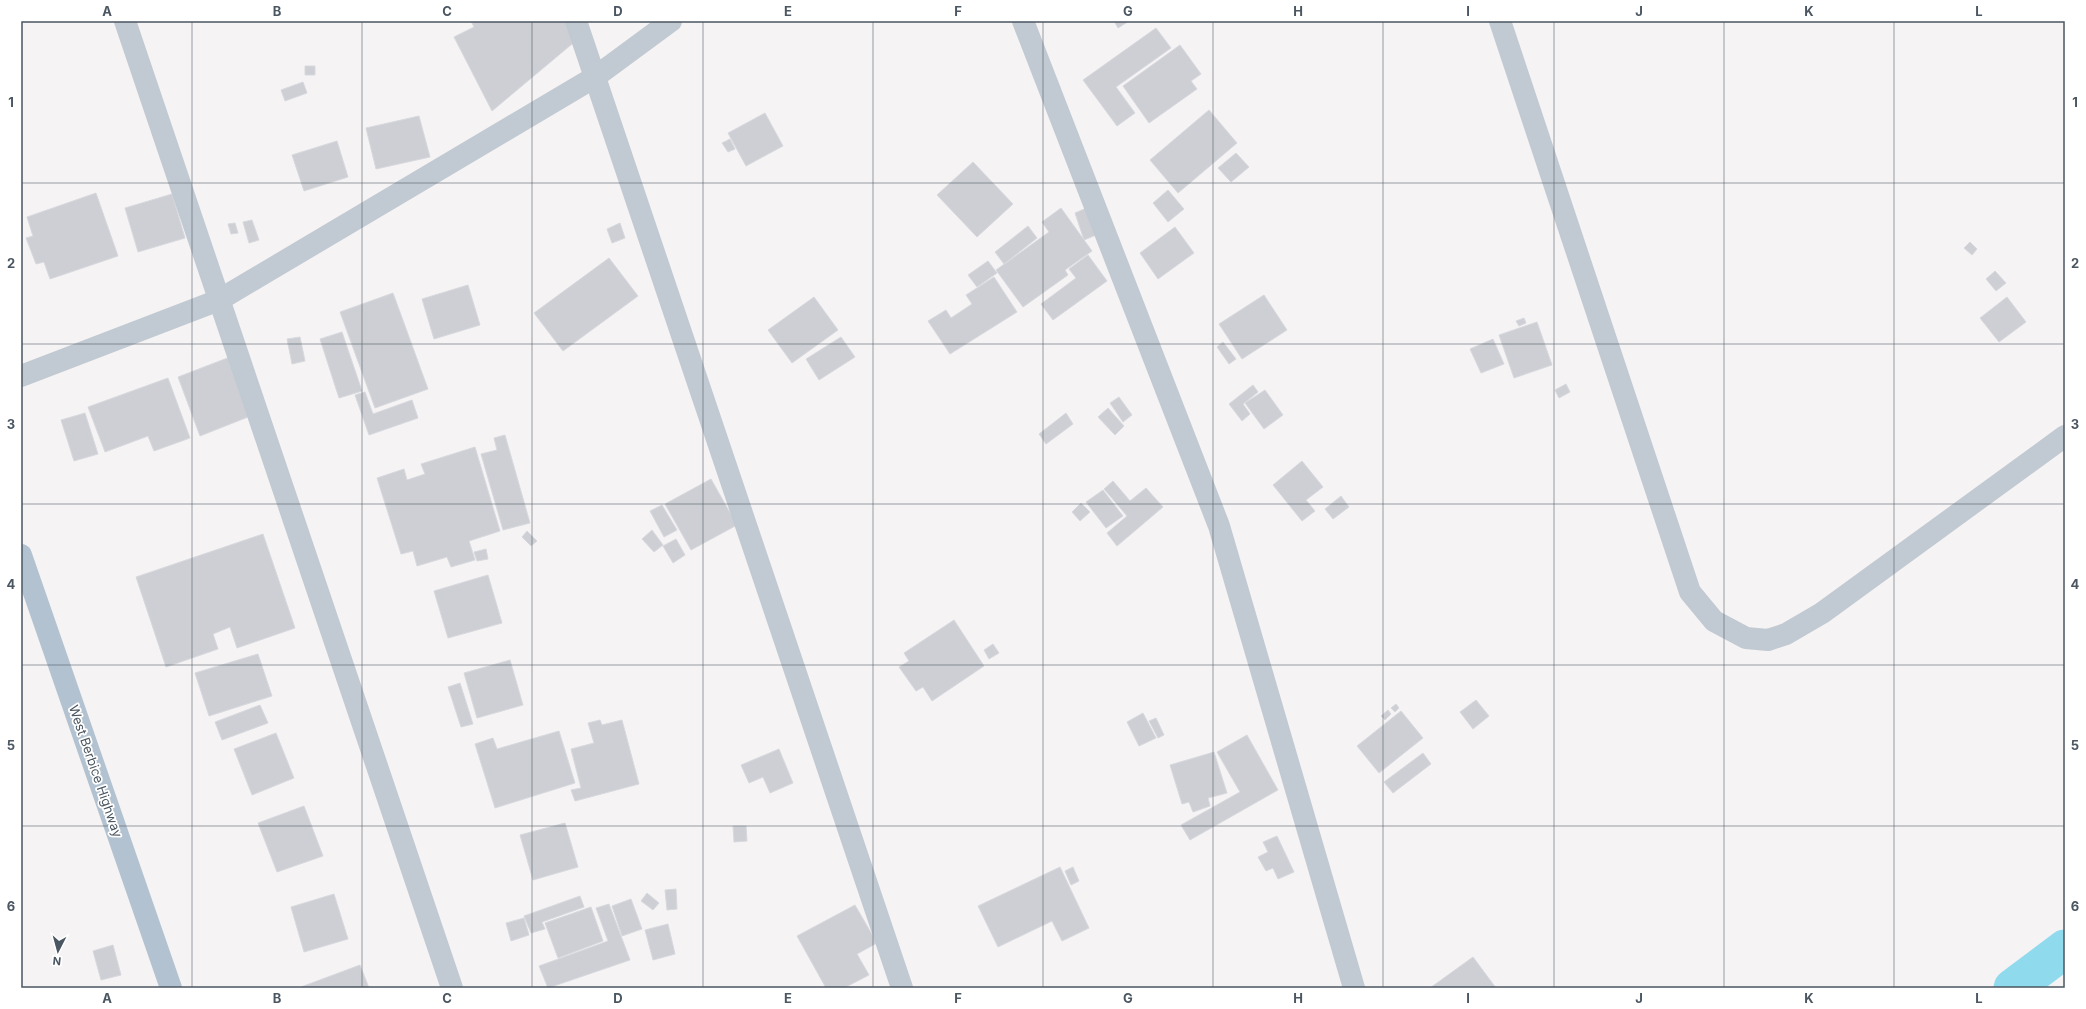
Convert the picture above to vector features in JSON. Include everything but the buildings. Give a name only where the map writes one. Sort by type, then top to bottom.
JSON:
[{"type":"main road","name":"West Berbice Highway","points":[[21,555],[171,988]]},
{"type":"street","points":[[124,21],[452,988]]},
{"type":"street","points":[[576,21],[902,988]]},
{"type":"street","points":[[21,376],[219,300],[595,77],[671,21]]},
{"type":"street","points":[[1023,21],[1219,526],[1354,988]]},
{"type":"street","points":[[1500,21],[1690,592],[1714,621],[1746,638],[1768,640],[1786,634],[1822,613],[2065,436]]},
{"type":"waterway","points":[[2013,988],[2065,949]]}]
